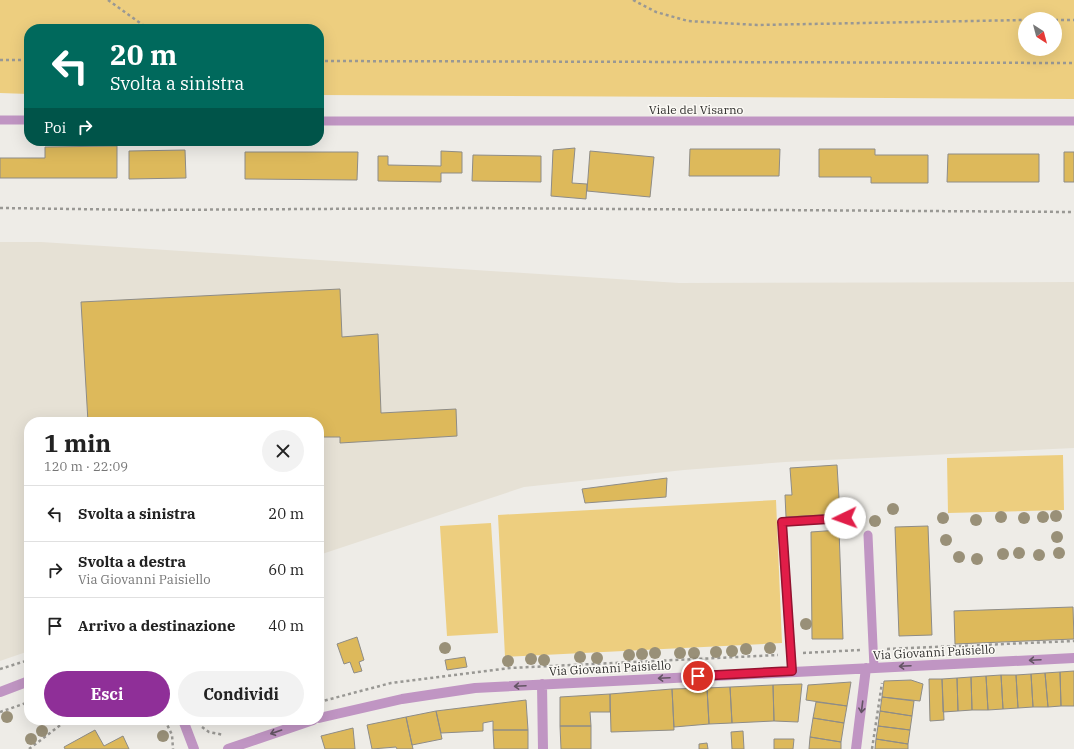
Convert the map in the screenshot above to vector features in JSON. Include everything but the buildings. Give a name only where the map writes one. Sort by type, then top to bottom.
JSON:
[{"type":"street","name":"Via Giovanni Paisiello","points":[[324,717],[374,704],[435,693],[475,688],[1074,658]]},
{"type":"street","points":[[856,749],[870,668]]},
{"type":"street","points":[[5,690],[24,682]]},
{"type":"street","points":[[542,684],[543,749]]},
{"type":"street","points":[[5,690],[24,685]]},
{"type":"street","points":[[185,725],[194,749]]},
{"type":"street","points":[[228,749],[298,725]]},
{"type":"lane","points":[[0,120],[24,120]]},
{"type":"lane","name":"Viale del Visarno","points":[[324,121],[1074,121]]},
{"type":"lane","points":[[792,671],[782,522],[845,518]]},
{"type":"lane","points":[[868,534],[873,650],[870,668]]},
{"type":"path","points":[[108,0],[142,24]]},
{"type":"path","points":[[632,0],[656,12],[688,21],[757,25],[1018,20]]},
{"type":"path","points":[[1062,20],[1074,20]]},
{"type":"path","points":[[0,60],[24,60]]},
{"type":"path","points":[[324,61],[1074,63]]},
{"type":"path","points":[[0,208],[155,210],[474,208],[1074,212]]},
{"type":"path","points":[[324,701],[391,683],[510,668],[1074,641]]},
{"type":"path","points":[[0,669],[24,662]]},
{"type":"path","points":[[872,749],[882,683]]},
{"type":"path","points":[[0,712],[24,704]]},
{"type":"path","points":[[29,749],[60,725]]},
{"type":"path","points":[[167,725],[174,742],[173,749]]},
{"type":"path","points":[[200,725],[209,732],[226,735]]},
{"type":"shaded area","points":[[0,0],[1074,0],[1074,99],[324,95],[324,24],[24,24],[24,94],[0,93]]},
{"type":"shaded area","points":[[0,242],[41,242],[679,283],[1074,282],[1074,448],[785,462],[684,470],[524,487],[324,553],[324,417],[24,417],[24,653],[0,661]]},
{"type":"shaded area","points":[[1063,455],[1064,510],[948,513],[947,458]]},
{"type":"shaded area","points":[[776,500],[782,643],[505,657],[498,515]]},
{"type":"shaded area","points":[[491,523],[498,633],[447,636],[440,526]]},
{"type":"route","points":[[698,676],[792,671],[782,522],[845,518]]}]
